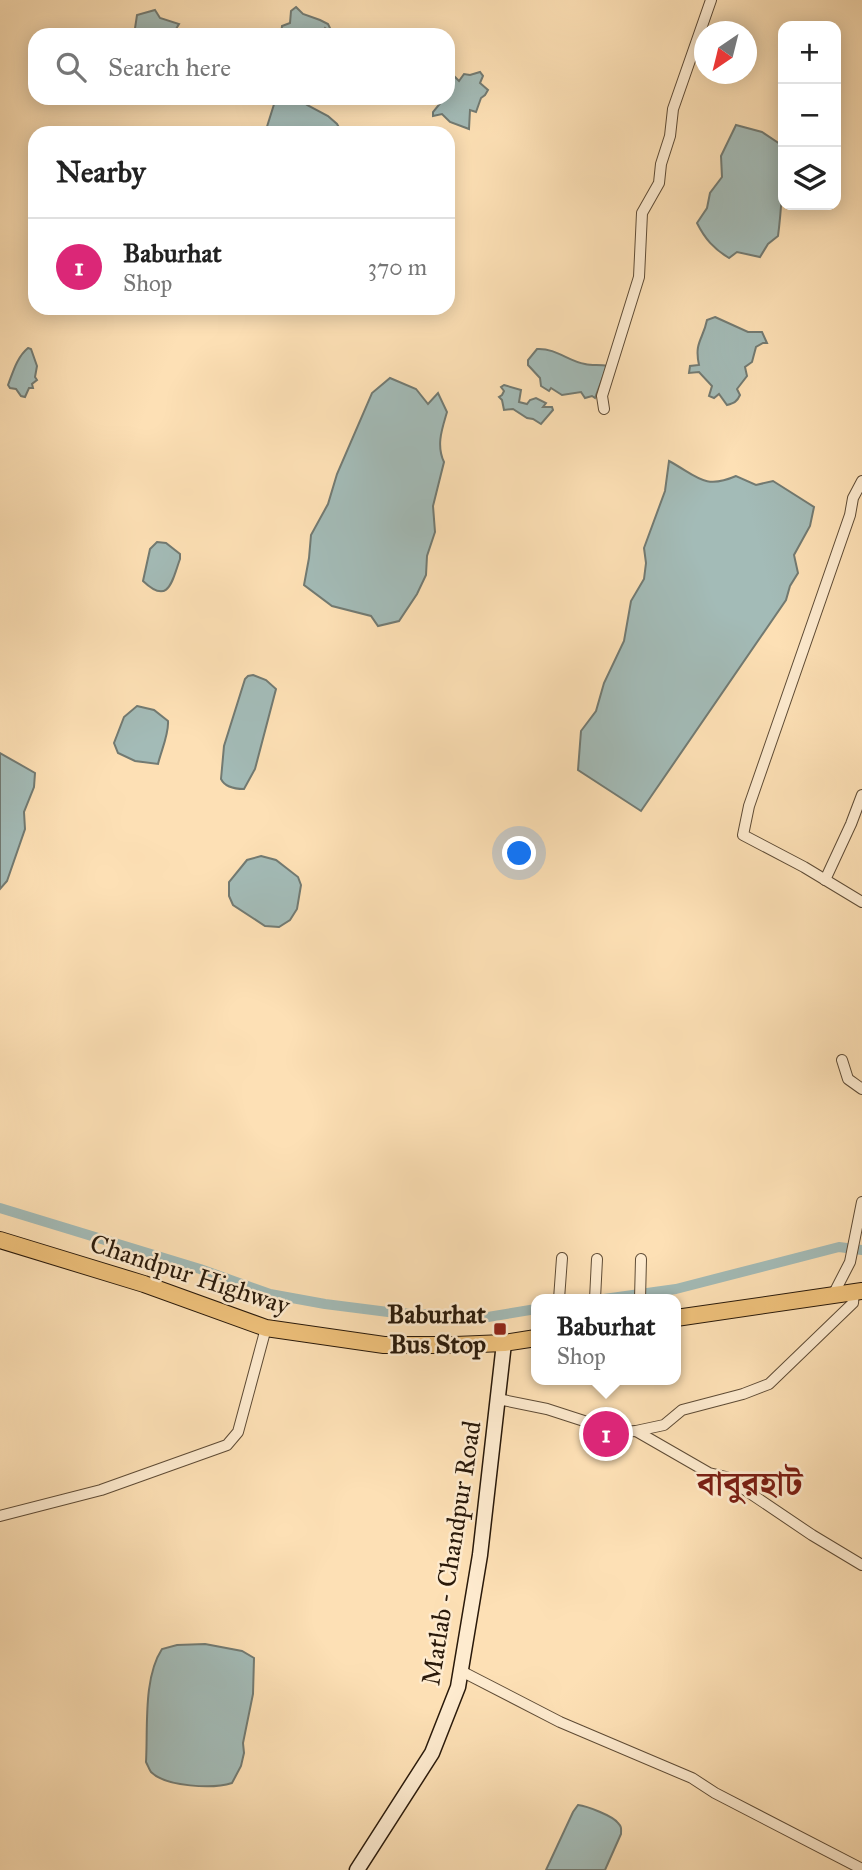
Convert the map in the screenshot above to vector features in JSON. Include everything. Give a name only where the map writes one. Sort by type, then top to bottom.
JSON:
[{"type":"main road","name":"Chandpur Highway","points":[[0,1240],[144,1284],[267,1328],[384,1345],[504,1343],[531,1339]]},
{"type":"main road","points":[[681,1317],[858,1292]]},
{"type":"main road","name":"Matlab - Chandpur Road","points":[[357,1870],[432,1752],[458,1687],[481,1555],[504,1343]]},
{"type":"street","points":[[604,409],[602,396],[639,277],[642,213],[659,183],[673,109],[711,0]]},
{"type":"street","points":[[862,481],[853,498],[850,515],[749,806],[743,835],[862,902]]},
{"type":"street","points":[[825,880],[862,795]]},
{"type":"street","points":[[842,1060],[848,1079],[862,1089]]},
{"type":"street","points":[[833,1295],[850,1262],[862,1202]]},
{"type":"street","points":[[559,1294],[562,1258]]},
{"type":"street","points":[[595,1294],[597,1259]]},
{"type":"street","points":[[640,1294],[641,1259]]},
{"type":"street","points":[[498,1399],[547,1409],[618,1432],[664,1425],[682,1410],[743,1394],[769,1384],[853,1303],[858,1292]]},
{"type":"street","points":[[0,1516],[101,1490],[227,1445],[238,1432],[267,1328]]},
{"type":"street","points":[[636,1431],[709,1473],[726,1476],[812,1535],[862,1565]]},
{"type":"street","points":[[461,1671],[560,1722],[692,1778],[715,1793],[862,1869]]},
{"type":"water","points":[[296,7],[303,14],[328,24],[330,28],[282,28],[290,23],[291,11]]},
{"type":"water","points":[[155,10],[160,18],[179,24],[177,28],[135,28],[137,15]]},
{"type":"water","points":[[480,72],[483,76],[480,83],[488,90],[481,98],[476,112],[470,110],[469,129],[450,122],[442,114],[433,116],[439,105],[455,105],[455,77],[459,81],[464,74]]},
{"type":"water","points":[[274,105],[307,105],[328,116],[338,126],[267,126]]},
{"type":"water","points":[[736,125],[762,132],[778,143],[778,210],[780,210],[778,236],[768,244],[760,257],[737,252],[729,258],[710,243],[697,223],[707,208],[710,193],[722,177],[721,156]]},
{"type":"water","points":[[715,317],[748,332],[762,332],[767,343],[756,347],[752,362],[745,367],[747,376],[737,389],[739,397],[727,405],[719,394],[714,398],[709,396],[712,386],[699,372],[689,373],[690,366],[699,365],[698,346],[707,320]]},
{"type":"water","points":[[28,348],[31,349],[37,366],[37,380],[25,397],[8,385],[18,360]]},
{"type":"water","points":[[537,349],[550,350],[585,364],[607,366],[595,398],[585,398],[581,392],[562,395],[551,388],[549,391],[541,386],[540,378],[528,365],[528,360]]},
{"type":"water","points":[[390,378],[416,389],[428,404],[438,393],[447,412],[440,443],[444,462],[433,506],[435,532],[427,556],[426,575],[399,621],[378,626],[371,616],[332,606],[304,585],[311,535],[328,504],[337,474],[372,393]]},
{"type":"water","points":[[504,385],[521,390],[519,402],[527,404],[536,398],[546,403],[543,407],[552,407],[553,410],[541,424],[513,409],[504,410],[499,397],[504,391],[501,387]]},
{"type":"water","points":[[669,461],[708,481],[716,482],[736,476],[756,485],[773,481],[814,507],[810,526],[794,555],[798,573],[786,600],[641,811],[578,770],[581,731],[596,711],[604,683],[624,641],[631,601],[644,579],[644,548],[665,491]]},
{"type":"water","points":[[157,542],[166,543],[180,554],[172,582],[164,591],[152,588],[143,581],[150,549]]},
{"type":"water","points":[[253,675],[266,680],[276,689],[255,769],[244,789],[237,789],[228,786],[221,779],[224,746],[245,679]]},
{"type":"water","points":[[137,706],[154,710],[168,721],[158,764],[135,761],[118,753],[114,743],[124,717]]},
{"type":"water","points":[[0,753],[35,773],[34,787],[24,812],[25,829],[7,881],[0,889]]},
{"type":"water","points":[[261,856],[276,860],[298,877],[301,885],[297,909],[290,920],[279,927],[265,926],[233,905],[229,896],[229,882],[247,860]]},
{"type":"water","points":[[205,1644],[242,1651],[254,1658],[253,1694],[243,1743],[244,1753],[232,1783],[202,1786],[178,1784],[158,1777],[151,1772],[146,1762],[149,1689],[162,1649],[177,1645]]},
{"type":"water","points":[[578,1805],[606,1814],[621,1827],[621,1834],[605,1870],[546,1870],[573,1812]]},
{"type":"waterway","points":[[0,1208],[200,1269],[270,1294],[396,1313],[488,1317],[531,1310]]},
{"type":"waterway","points":[[640,1294],[676,1289],[839,1247],[862,1250]]},
{"type":"place","name":"Baburhat Bus Stop","points":[[500,1329]]},
{"type":"place","name":"Baburhat","points":[[606,1434]]},
{"type":"district","name":"বাবুরহাট","points":[[750,1484]]}]
